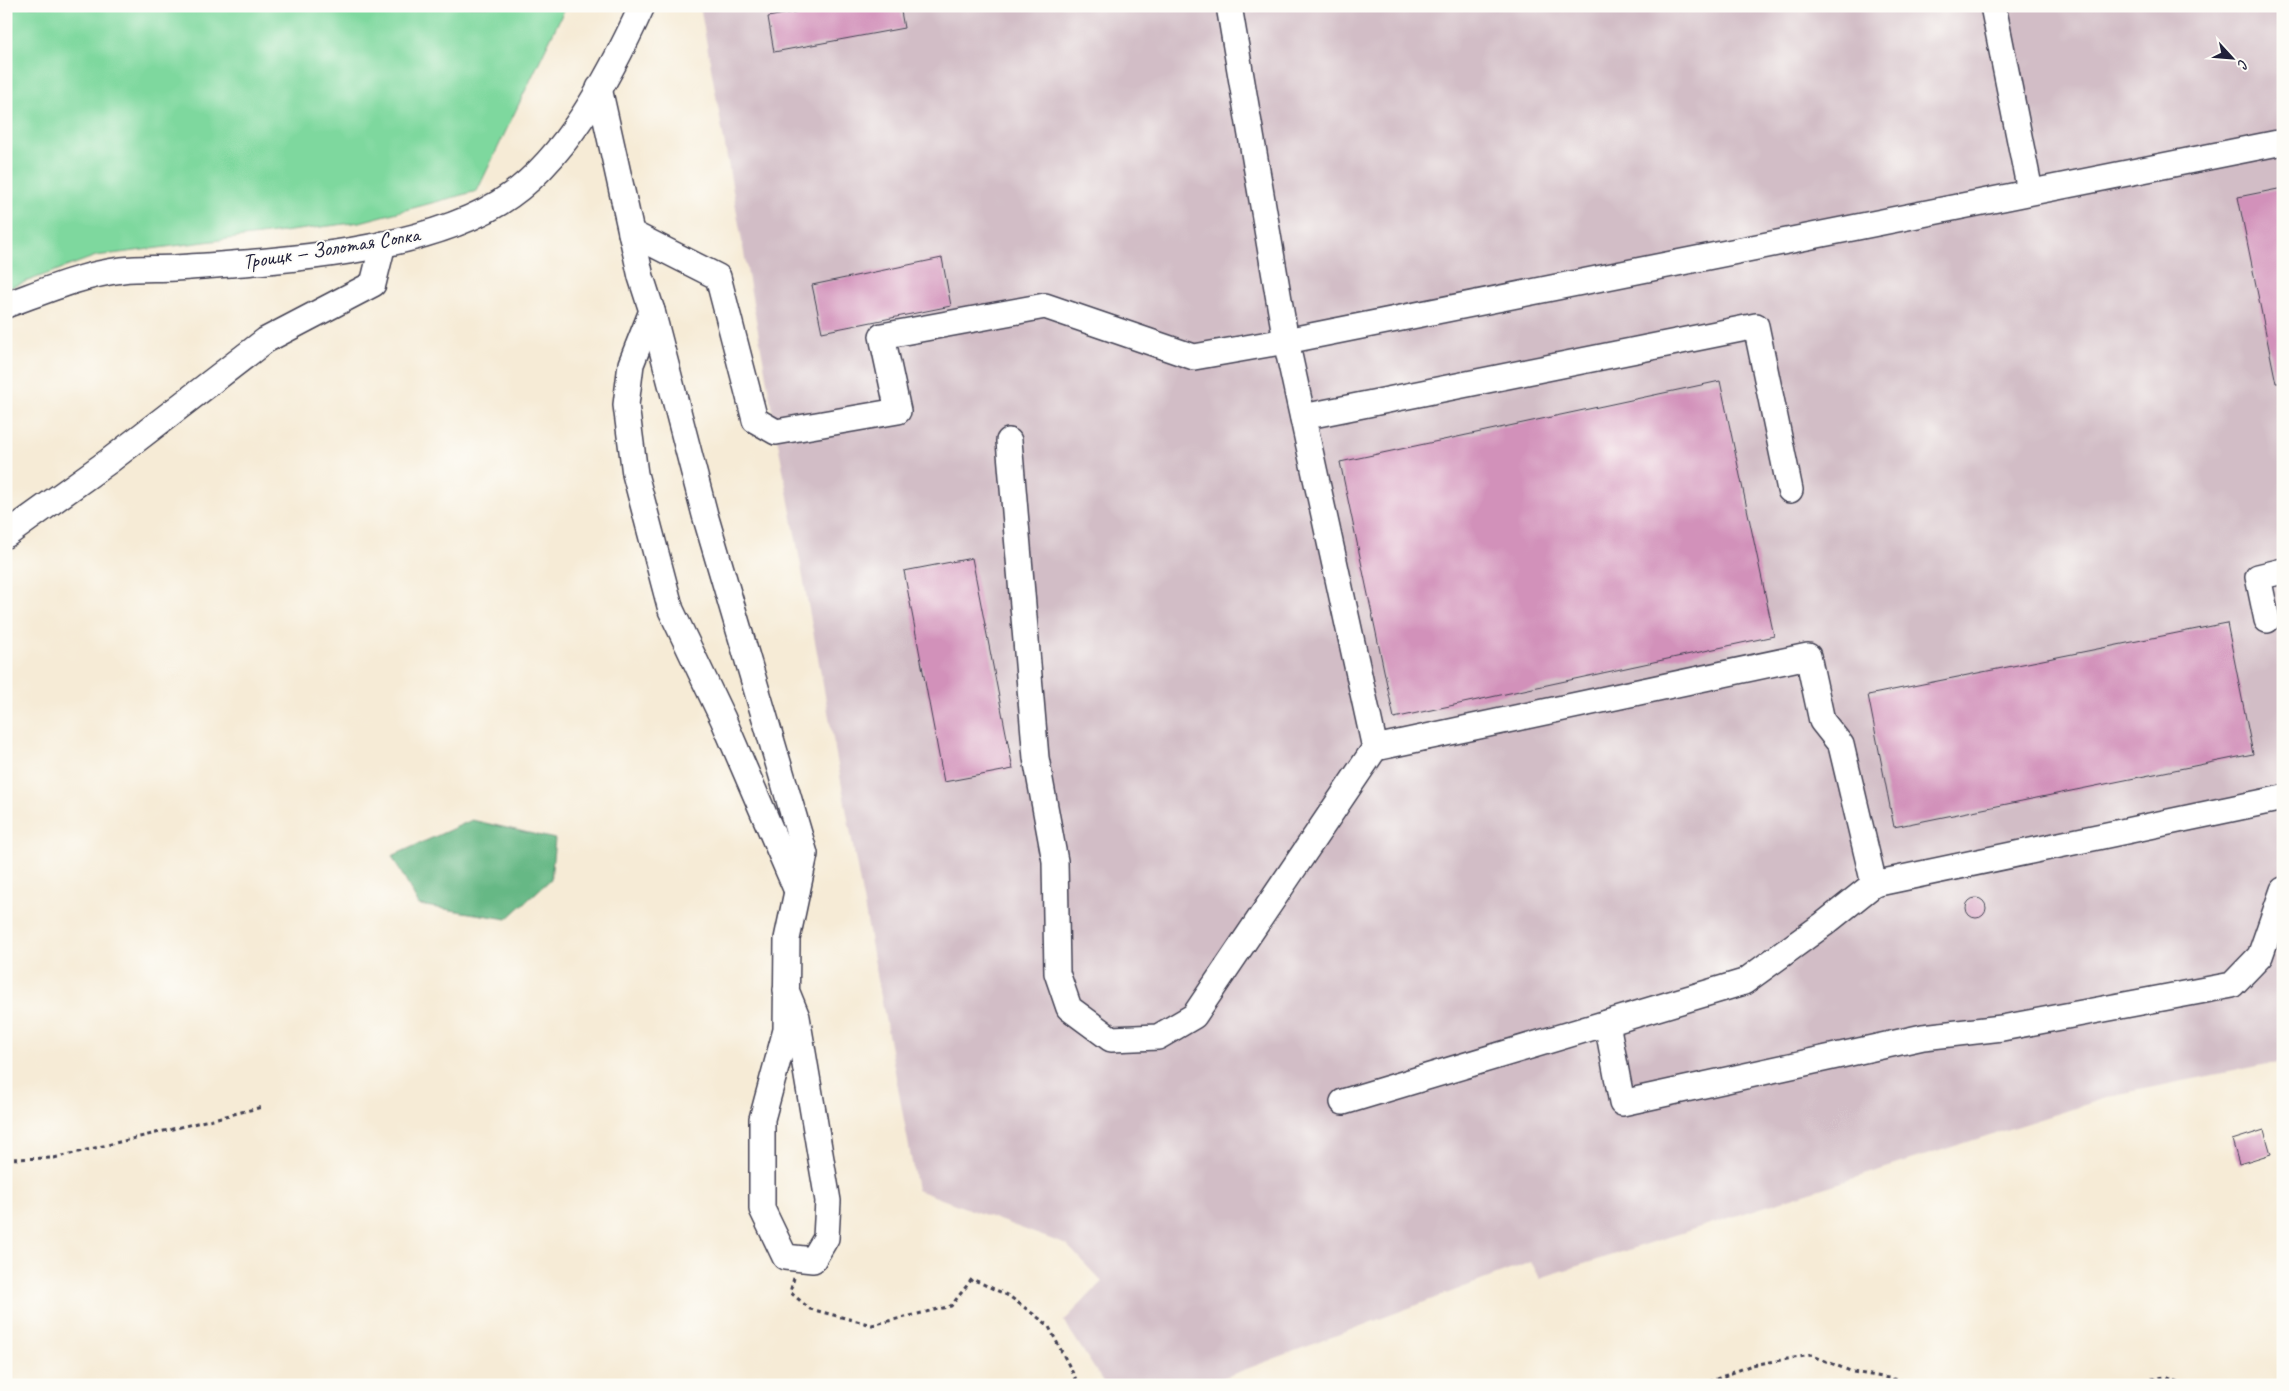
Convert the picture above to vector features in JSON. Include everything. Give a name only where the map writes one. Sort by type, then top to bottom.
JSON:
[{"type":"street","name":"Троицк — Золотая Сопка","points":[[6,304],[88,276],[123,270],[274,261],[383,244],[448,227],[500,203],[536,173],[568,137],[629,35],[642,6]]},
{"type":"street","points":[[1229,6],[1286,342],[1375,748]]},
{"type":"street","points":[[1993,6],[2030,192]]},
{"type":"street","points":[[599,88],[641,277],[652,310],[705,515],[805,854],[787,938],[786,990],[786,1030],[762,1119],[762,1209],[785,1257],[813,1260],[826,1238],[828,1201],[797,1016],[786,990]]},
{"type":"street","points":[[631,233],[718,277],[755,420],[776,432],[898,411],[882,336],[1045,306],[1194,357],[1286,342],[2283,142]]},
{"type":"street","points":[[6,535],[109,461],[266,340],[373,284],[383,244]]},
{"type":"street","points":[[652,310],[631,364],[626,405],[635,474],[670,610],[723,720],[797,890]]},
{"type":"street","points":[[1303,418],[1756,326],[1790,490]]},
{"type":"street","points":[[1008,441],[1036,758],[1055,861],[1057,973],[1069,1008],[1111,1040],[1158,1037],[1194,1016],[1375,748],[1808,656],[1822,721],[1841,746],[1874,884]]},
{"type":"street","points":[[2267,620],[2258,577],[2283,572]]},
{"type":"street","points":[[1343,1102],[1744,982],[1824,924],[1874,884],[2283,798]]},
{"type":"street","points":[[1606,1023],[1622,1103],[1923,1037],[2002,1028],[2232,985],[2260,956],[2283,890]]},
{"type":"path","points":[[6,1159],[54,1158],[262,1106]]},
{"type":"path","points":[[799,1258],[790,1292],[810,1309],[872,1326],[951,1306],[972,1279],[1009,1296],[1048,1325],[1079,1385]]},
{"type":"path","points":[[1701,1385],[1752,1365],[1811,1355],[1853,1372],[1929,1385]]},
{"type":"path","points":[[2112,1385],[2165,1377],[2188,1385]]},
{"type":"shaded area","points":[[700,6],[2283,6],[2283,1061],[2119,1094],[1540,1278],[1531,1262],[1204,1385],[1105,1385],[1064,1321],[1102,1282],[1067,1245],[917,1190],[776,432]]},
{"type":"green space","points":[[6,6],[566,6],[477,191],[360,222],[96,256],[6,289]]},
{"type":"green space","points":[[472,820],[555,839],[551,879],[507,919],[419,905],[392,856]]},
{"type":"building","points":[[826,6],[900,6],[904,28],[774,52],[768,17]]},
{"type":"building","points":[[2283,188],[2283,383],[2276,383],[2238,197]]},
{"type":"building","points":[[942,258],[951,306],[822,332],[812,285]]},
{"type":"building","points":[[1720,381],[1774,636],[1394,718],[1340,462]]},
{"type":"building","points":[[972,558],[1013,769],[944,782],[904,571]]},
{"type":"building","points":[[2227,623],[2253,754],[1894,827],[1868,695]]},
{"type":"building","points":[[1976,898],[1983,901],[1986,908],[1983,915],[1976,918],[1969,915],[1966,908],[1969,901]]},
{"type":"building","points":[[2264,1130],[2271,1154],[2239,1164],[2232,1140]]}]
